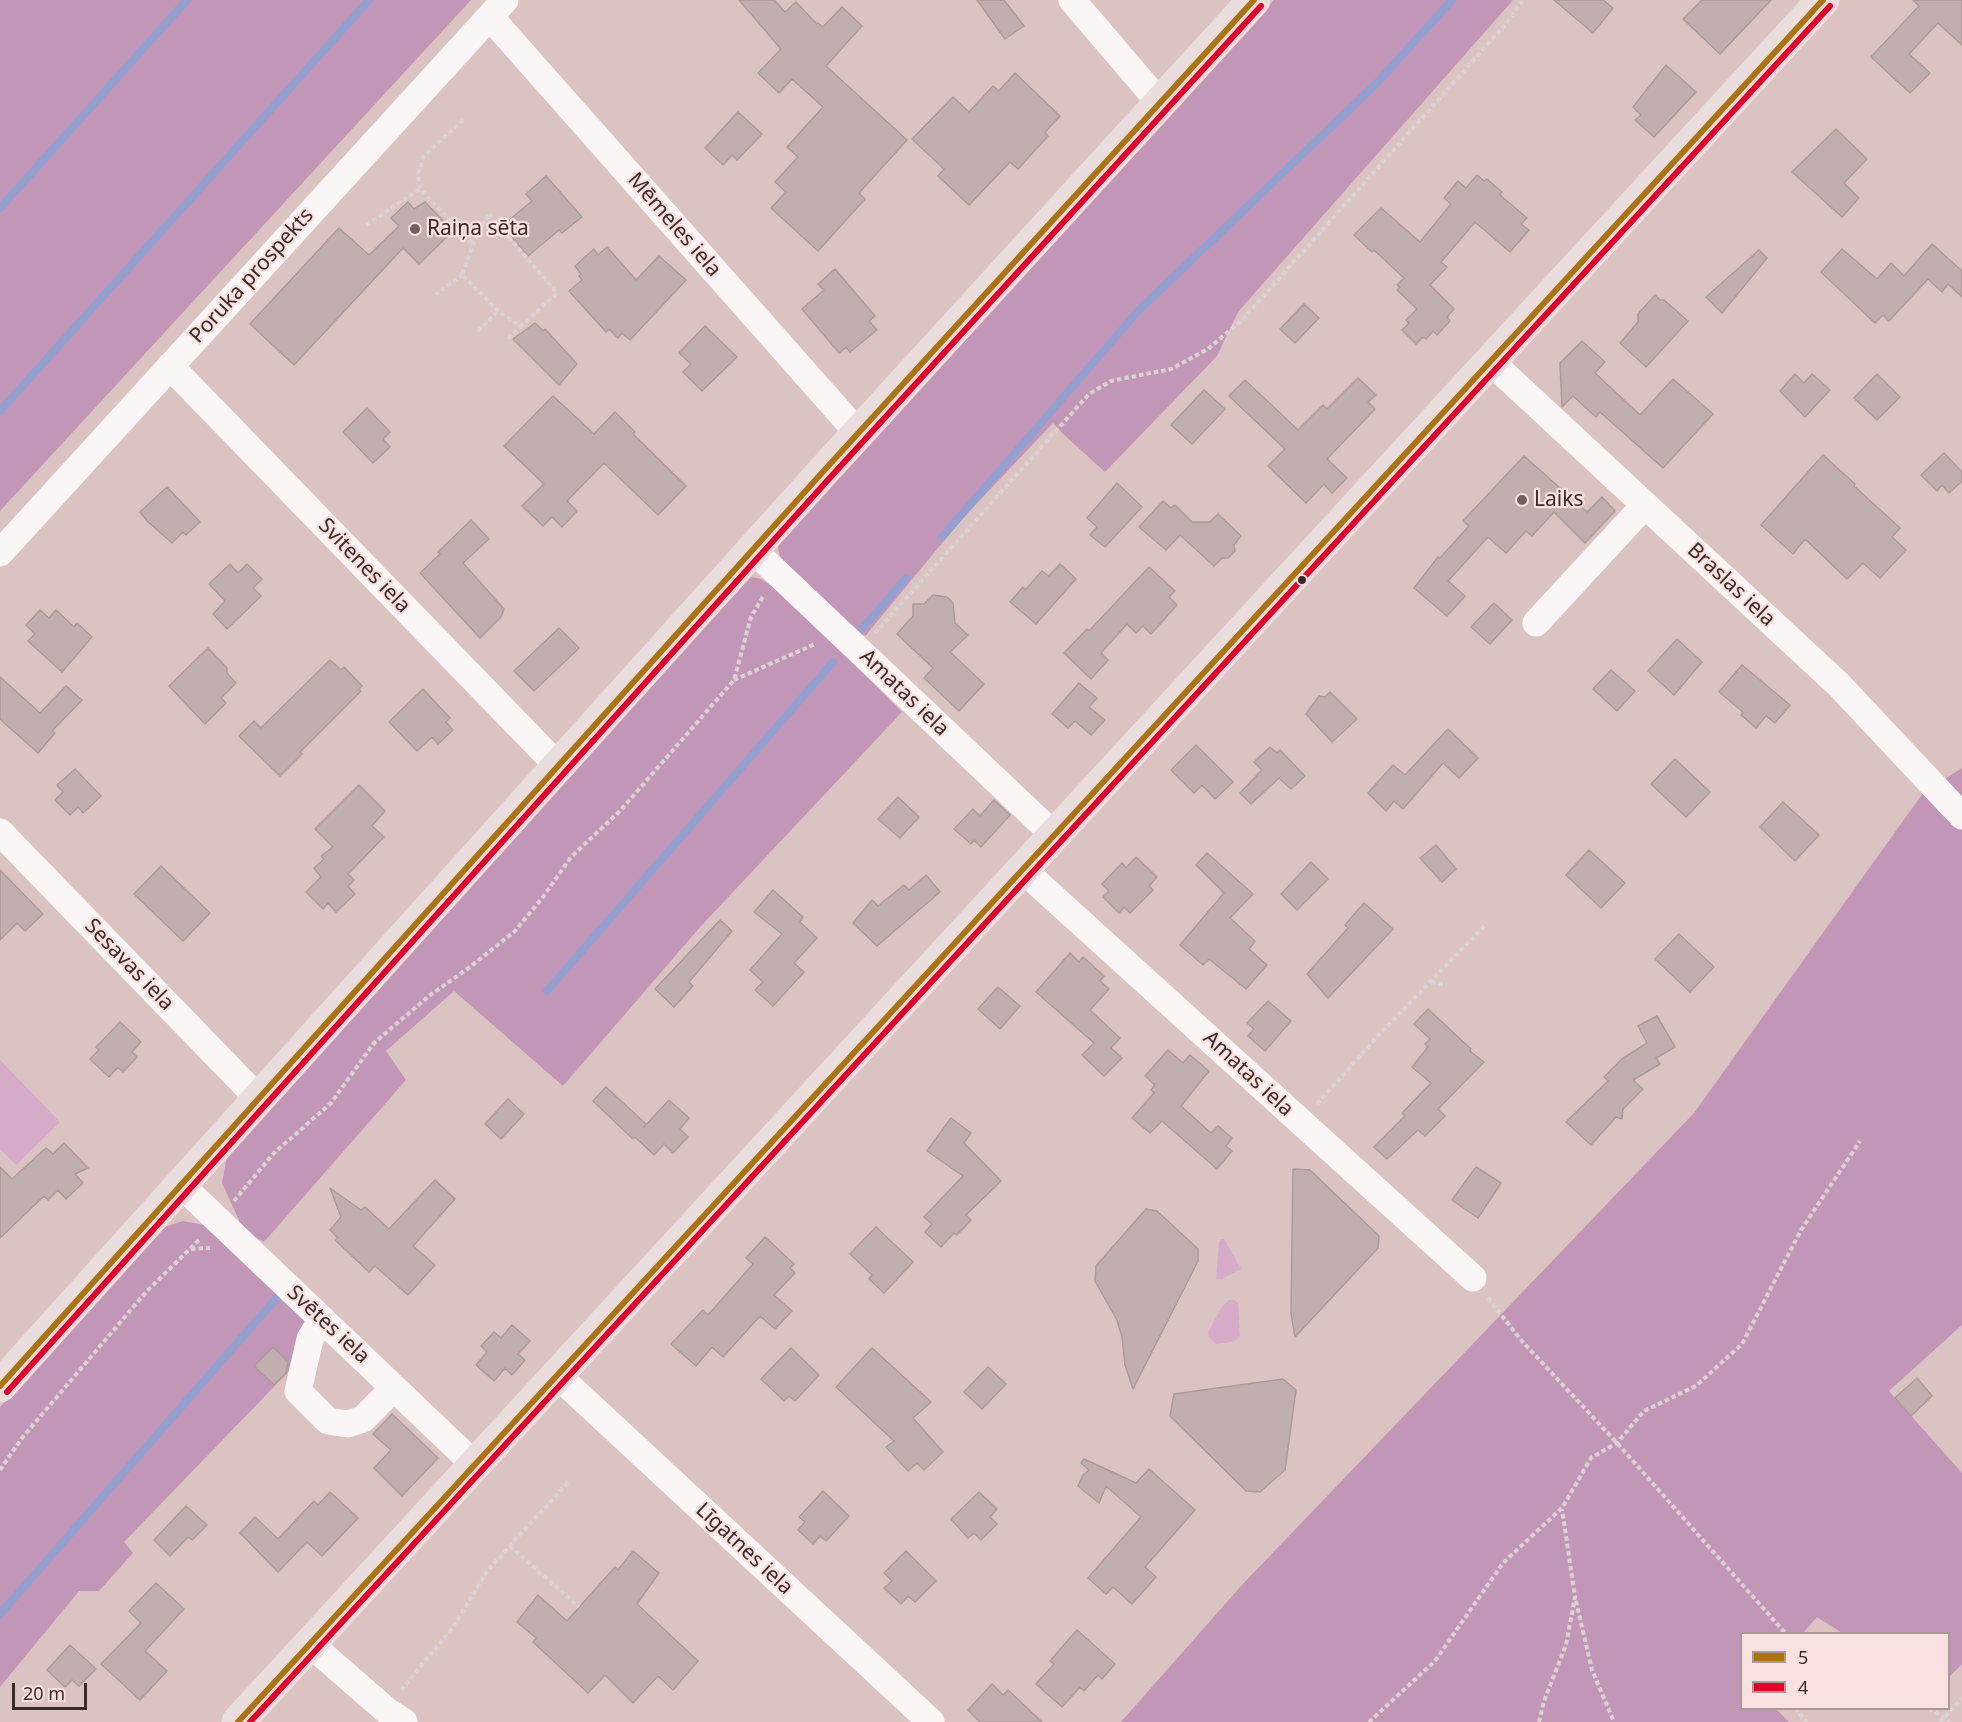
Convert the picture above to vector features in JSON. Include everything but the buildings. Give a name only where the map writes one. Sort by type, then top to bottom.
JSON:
[{"type":"main road","points":[[0,1386],[753,550],[1254,0]]},
{"type":"main road","points":[[238,1722],[1823,0]]},
{"type":"street","points":[[1072,0],[1160,103]]},
{"type":"street","name":"Poruka prospekts","points":[[0,554],[497,8]]},
{"type":"street","name":"Mēmeles iela","points":[[497,8],[859,434]]},
{"type":"street","name":"Braslas iela","points":[[1491,362],[1839,685],[1962,816]]},
{"type":"street","name":"Svitenes iela","points":[[170,366],[558,766]]},
{"type":"street","points":[[1536,623],[1645,505]]},
{"type":"street","name":"Amatas iela","points":[[753,550],[1054,836]]},
{"type":"street","name":"Sesavas iela","points":[[0,832],[258,1098]]},
{"type":"street","name":"Amatas iela","points":[[1023,870],[1473,1278]]},
{"type":"street","name":"Svētes iela","points":[[181,1185],[476,1465]]},
{"type":"street","points":[[322,1319],[310,1339],[298,1391],[328,1420],[348,1424],[363,1419],[394,1388]]},
{"type":"street","name":"Līgatnes iela","points":[[557,1376],[931,1722]]},
{"type":"street","points":[[310,1644],[395,1716]]},
{"type":"path","points":[[860,651],[1089,394],[1111,381],[1171,369],[1208,349],[1243,319],[1504,26],[1524,0]]},
{"type":"path","points":[[463,120],[424,156],[417,173],[420,189],[473,244]]},
{"type":"path","points":[[366,225],[420,189]]},
{"type":"path","points":[[435,295],[462,275],[473,244],[489,214],[557,293],[508,339]]},
{"type":"path","points":[[462,275],[498,311],[521,326]]},
{"type":"path","points":[[478,331],[498,311]]},
{"type":"path","points":[[734,680],[751,617],[760,599],[782,578]]},
{"type":"path","points":[[0,1470],[22,1438],[146,1292],[218,1221],[273,1154],[331,1103],[374,1043],[429,996],[515,931],[543,897],[571,857],[620,811],[734,680],[841,633]]},
{"type":"path","points":[[1300,1122],[1377,1037],[1486,924]]},
{"type":"path","points":[[1431,982],[1447,985]]},
{"type":"path","points":[[1369,1722],[1435,1661],[1503,1563],[1562,1508],[1591,1458],[1617,1443],[1644,1411],[1696,1386],[1742,1344],[1801,1230],[1860,1141]]},
{"type":"path","points":[[1473,1278],[1521,1340],[1617,1443],[1784,1632]]},
{"type":"path","points":[[395,1716],[488,1570],[570,1480]]},
{"type":"path","points":[[1562,1508],[1575,1597],[1592,1670],[1614,1722]]},
{"type":"path","points":[[510,1546],[579,1607]]},
{"type":"path","points":[[1539,1722],[1544,1701],[1566,1645],[1575,1597]]},
{"type":"path","points":[[1940,1722],[1962,1698]]},
{"type":"path","points":[[1797,1710],[1807,1722]]},
{"type":"path","points":[[1932,1710],[1950,1722]]},
{"type":"shaded area","points":[[0,0],[471,0],[0,511]]},
{"type":"shaded area","points":[[1274,0],[1513,0],[1238,312],[1217,356],[1105,472],[1053,423],[962,519],[866,635],[857,636],[781,561],[777,543],[870,445]]},
{"type":"shaded area","points":[[751,577],[761,579],[786,596],[902,712],[701,926],[563,1086],[454,991],[386,1051],[406,1080],[264,1242],[244,1231],[222,1183],[228,1151]]},
{"type":"shaded area","points":[[1962,768],[1962,1325],[1889,1391],[1962,1473],[1962,1664],[1950,1676],[1950,1632],[1840,1632],[1817,1617],[1804,1632],[1740,1632],[1740,1710],[1777,1710],[1789,1722],[1121,1722],[1241,1586],[1694,1113],[1923,793]]},
{"type":"shaded area","points":[[0,1060],[60,1122],[16,1165],[0,1149]]},
{"type":"shaded area","points":[[183,1221],[204,1225],[325,1334],[124,1542],[133,1553],[99,1591],[79,1591],[0,1687],[0,1407],[158,1229]]},
{"type":"shaded area","points":[[1224,1239],[1241,1269],[1222,1279],[1216,1279],[1219,1242]]},
{"type":"shaded area","points":[[1229,1300],[1238,1303],[1240,1337],[1233,1342],[1216,1344],[1209,1337],[1208,1332],[1222,1307]]},
{"type":"waterway","points":[[0,208],[187,0]]},
{"type":"waterway","points":[[0,411],[369,0]]},
{"type":"waterway","points":[[942,537],[1139,310],[1376,84],[1452,0]]},
{"type":"waterway","points":[[862,629],[906,578]]},
{"type":"waterway","points":[[547,991],[833,662]]},
{"type":"waterway","points":[[0,1614],[280,1294]]},
{"type":"transit line","name":"5","points":[[0,1386],[820,475],[1254,0]]},
{"type":"transit line","name":"5","points":[[238,1722],[1823,0]]},
{"type":"transit line","name":"4","points":[[7,1392],[827,481],[1261,6]]},
{"type":"transit line","name":"4","points":[[250,1722],[1830,6]]},
{"type":"place","name":"Raiņa sēta","points":[[415,229]]},
{"type":"place","name":"Laiks","points":[[1522,500]]}]
